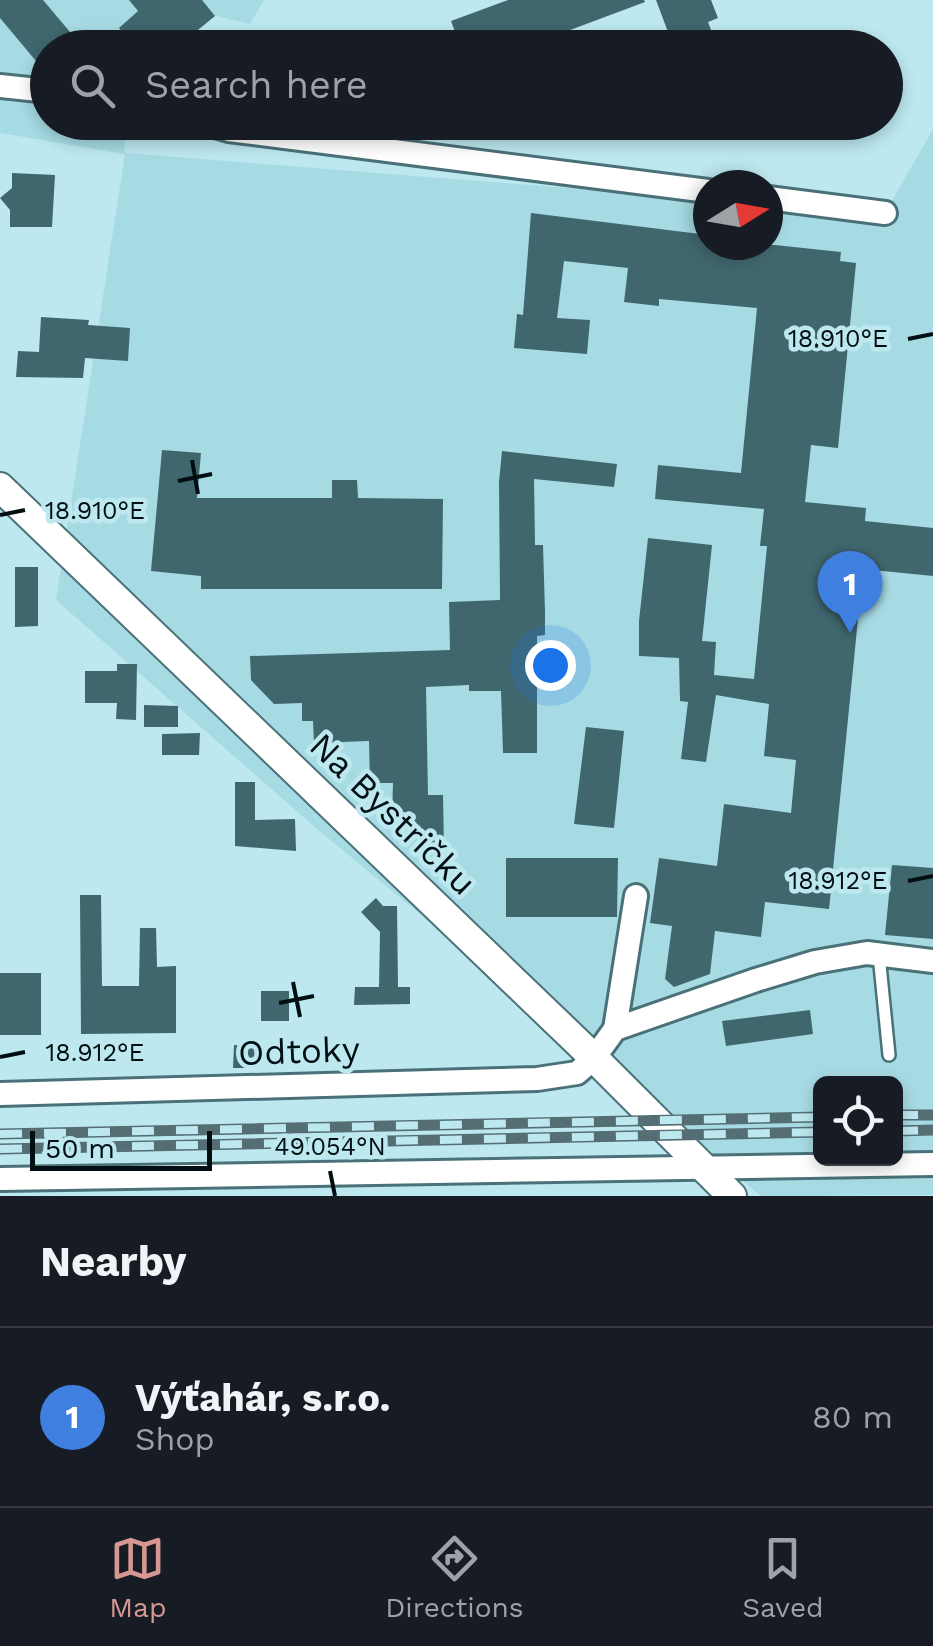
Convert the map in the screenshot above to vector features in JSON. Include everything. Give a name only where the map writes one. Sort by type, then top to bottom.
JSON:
[{"type":"street","points":[[0,86],[30,89]]},
{"type":"street","points":[[304,140],[693,188]]},
{"type":"street","points":[[783,200],[885,213]]},
{"type":"street","name":"Na Bystričku","points":[[0,487],[594,1058],[732,1196]]},
{"type":"street","points":[[594,1058],[615,1029],[636,896]]},
{"type":"street","points":[[615,1029],[815,962],[867,954],[933,961]]},
{"type":"street","name":"Odtoky","points":[[0,1094],[537,1079],[578,1073],[594,1058]]},
{"type":"street","points":[[0,1179],[933,1164]]},
{"type":"lane","points":[[879,955],[888,1055]]},
{"type":"shaded area","points":[[0,0],[264,0],[250,24],[215,16],[197,30],[30,30],[30,138],[0,133]]},
{"type":"shaded area","points":[[933,129],[933,1195],[761,1196],[317,829],[56,600],[125,154],[42,140],[125,140],[125,153],[693,198],[693,260],[783,260],[783,205],[885,213]]},
{"type":"building","points":[[0,0],[43,0],[68,30],[30,30],[30,54],[0,18]]},
{"type":"building","points":[[129,0],[202,0],[215,16],[198,30],[121,30],[138,11]]},
{"type":"building","points":[[508,0],[645,2],[570,30],[454,30],[451,21]]},
{"type":"building","points":[[656,0],[711,0],[718,18],[708,22],[711,30],[667,30]]},
{"type":"building","points":[[12,173],[55,175],[52,227],[10,227],[10,210],[0,198],[12,188]]},
{"type":"building","points":[[531,213],[693,233],[693,260],[783,260],[783,246],[841,252],[840,261],[856,263],[838,448],[811,445],[805,502],[866,508],[865,521],[933,528],[933,576],[863,569],[829,909],[765,902],[761,937],[715,931],[710,974],[674,987],[665,979],[672,926],[650,923],[659,858],[717,866],[724,804],[791,813],[796,760],[764,756],[769,704],[716,695],[706,762],[681,759],[688,702],[680,701],[679,658],[639,656],[648,538],[712,545],[702,641],[716,642],[714,675],[754,679],[767,546],[760,546],[764,509],[655,499],[658,465],[741,473],[757,308],[659,299],[659,306],[624,302],[628,268],[564,261],[557,318],[590,320],[587,354],[514,348],[517,314],[523,315]]},
{"type":"building","points":[[41,317],[130,328],[128,361],[85,358],[83,378],[16,377],[18,351],[39,352]]},
{"type":"building","points":[[162,450],[201,453],[197,498],[332,498],[332,480],[357,480],[358,498],[443,499],[442,589],[201,589],[201,576],[151,571]]},
{"type":"building","points":[[502,451],[617,464],[614,487],[534,479],[535,545],[543,545],[545,612],[545,635],[537,636],[537,753],[503,753],[501,691],[469,691],[469,685],[426,687],[428,795],[443,795],[444,850],[426,850],[425,833],[410,833],[410,818],[392,818],[393,783],[370,783],[369,741],[314,743],[313,721],[302,721],[302,703],[274,704],[251,680],[250,656],[450,650],[449,602],[500,600]]},
{"type":"building","points":[[15,567],[38,567],[38,626],[15,627]]},
{"type":"building","points":[[117,664],[137,664],[136,720],[116,719],[117,703],[85,703],[85,671],[117,671]]},
{"type":"building","points":[[144,705],[178,706],[178,727],[144,727]]},
{"type":"building","points":[[586,727],[624,731],[614,828],[574,824]]},
{"type":"building","points":[[200,733],[199,755],[162,755],[162,734]]},
{"type":"building","points":[[235,782],[255,782],[255,820],[295,819],[296,851],[235,846]]},
{"type":"building","points":[[506,858],[618,858],[617,917],[506,917]]},
{"type":"building","points":[[892,865],[933,868],[933,939],[885,935]]},
{"type":"building","points":[[80,895],[101,895],[102,986],[139,986],[140,928],[156,928],[157,967],[176,966],[176,1033],[81,1034]]},
{"type":"building","points":[[376,898],[383,906],[397,906],[398,987],[410,987],[410,1004],[354,1005],[355,987],[379,987],[380,932],[361,912]]},
{"type":"building","points":[[0,973],[41,973],[41,1035],[0,1035]]},
{"type":"building","points":[[261,991],[289,991],[289,1021],[261,1021]]},
{"type":"building","points":[[810,1010],[813,1034],[726,1046],[722,1021]]},
{"type":"building","points":[[234,1045],[256,1046],[256,1068],[233,1068]]},
{"type":"railway","points":[[903,1115],[933,1115]]},
{"type":"railway","points":[[0,1134],[813,1117]]},
{"type":"railway","points":[[903,1131],[933,1130]]},
{"type":"railway","points":[[0,1149],[813,1132]]},
{"type":"place","name":"Výťahár, s.r.o.","points":[[850,633]]}]
